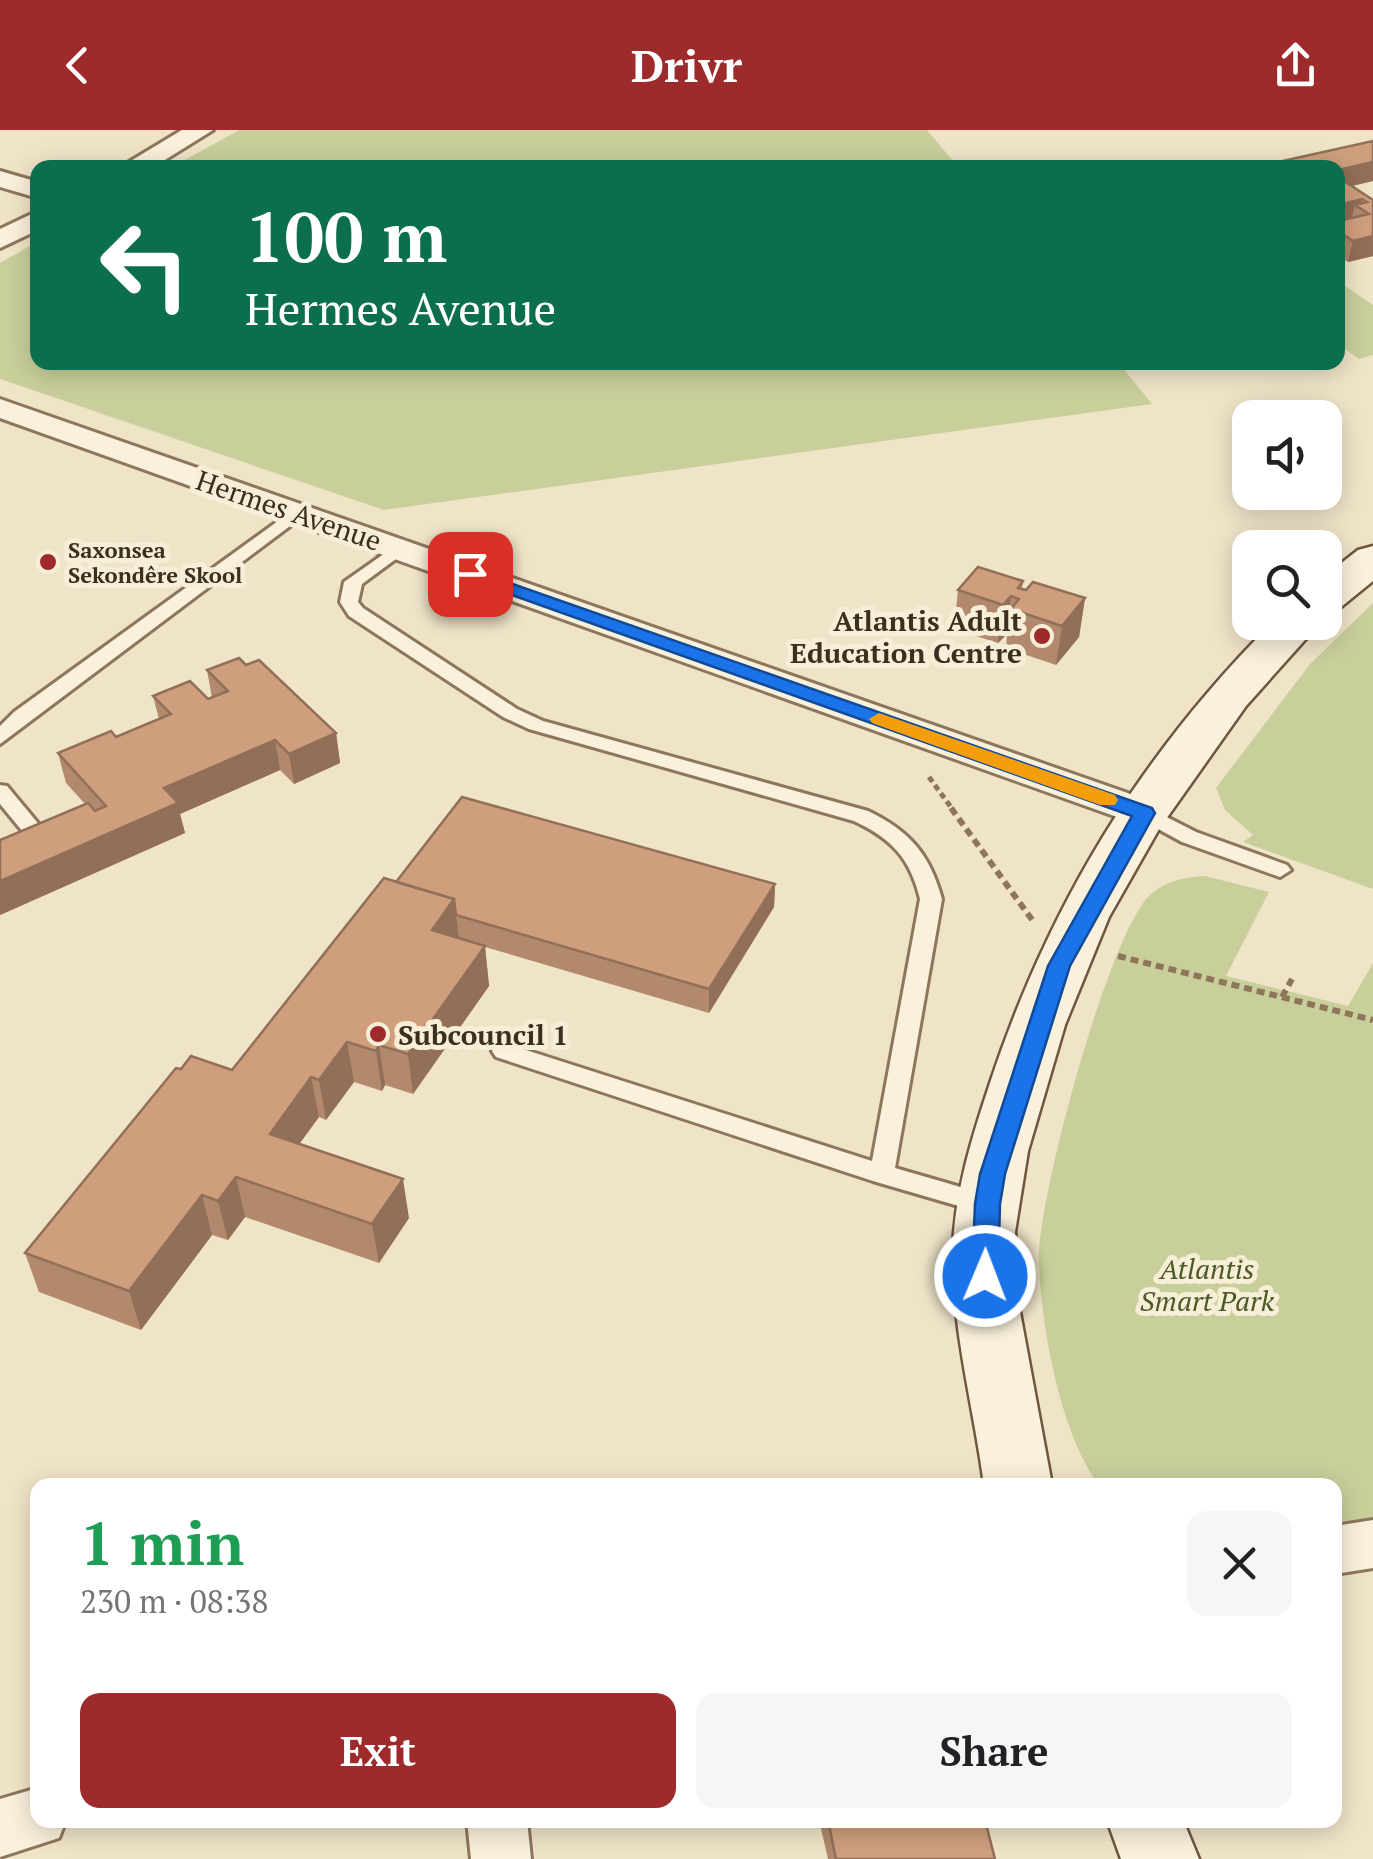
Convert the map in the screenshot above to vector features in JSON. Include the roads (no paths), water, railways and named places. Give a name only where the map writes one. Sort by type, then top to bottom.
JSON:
[{"type":"street","points":[[146,160],[200,130]]},
{"type":"street","points":[[0,179],[30,188]]},
{"type":"street","points":[[0,240],[30,223]]},
{"type":"street","name":"Hermes Avenue","points":[[0,408],[1144,813]]},
{"type":"street","points":[[1342,584],[1373,559]]},
{"type":"street","points":[[1017,1478],[986,1300],[987,1204],[1016,1092],[1059,966],[1144,813],[1185,754],[1283,640]]},
{"type":"street","points":[[1008,1413],[1040,1478]]},
{"type":"street","points":[[1342,1549],[1373,1544]]},
{"type":"street","points":[[0,1828],[30,1819]]},
{"type":"street","points":[[498,1828],[501,1859]]},
{"type":"street","points":[[1148,1828],[1160,1859]]},
{"type":"lane","points":[[0,738],[21,716],[296,513]]},
{"type":"lane","points":[[398,549],[353,582],[350,602],[356,612],[510,713],[565,734],[838,806],[882,826],[914,855],[923,868],[931,899],[882,1174]]},
{"type":"lane","points":[[0,791],[44,844]]},
{"type":"lane","points":[[1144,813],[1188,837],[1280,870]]},
{"type":"lane","points":[[504,1051],[882,1174],[987,1204]]},
{"type":"place","name":"Saxonsea Sekondêre Skool","points":[[48,562]]},
{"type":"place","name":"Atlantis Adult Education Centre","points":[[1042,636]]},
{"type":"place","name":"Subcouncil 1","points":[[378,1034]]},
{"type":"park label","name":"Atlantis Smart Park","points":[[1207,1284]]}]
